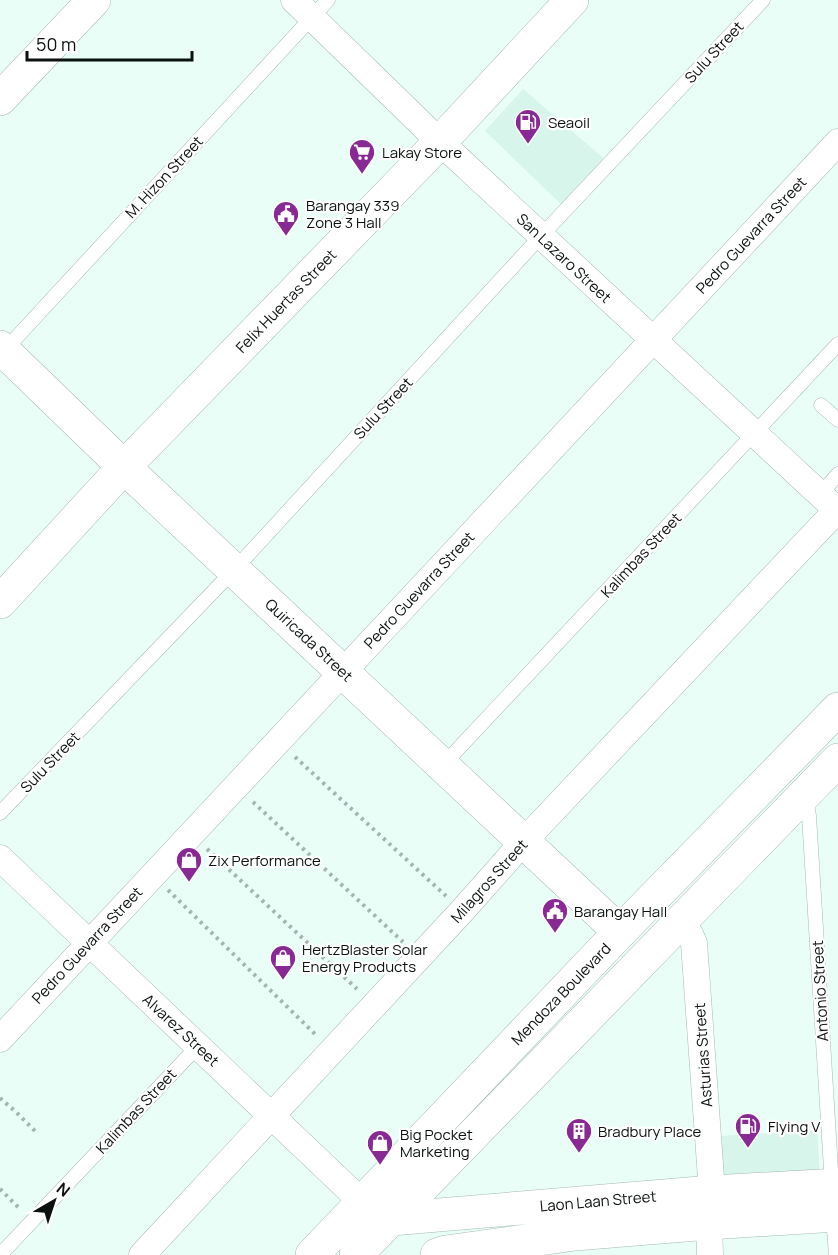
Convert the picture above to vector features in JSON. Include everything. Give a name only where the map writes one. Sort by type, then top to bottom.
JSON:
[{"type":"main road","points":[[0,99],[94,0]]},
{"type":"main road","name":"Felix Huertas Street","points":[[0,602],[124,467],[440,142],[572,0]]},
{"type":"main road","name":"Quiricada Street","points":[[1,351],[620,932]]},
{"type":"main road","name":"Mendoza Boulevard","points":[[312,1255],[620,932],[838,709]]},
{"type":"main road","points":[[356,1255],[838,760]]},
{"type":"main road","name":"Laon Laan Street","points":[[391,1219],[712,1192],[835,1200]]},
{"type":"main road","name":"Laon Laan Street","points":[[443,1254],[575,1240],[710,1239],[835,1200]]},
{"type":"main road","points":[[362,1202],[391,1219]]},
{"type":"street","name":"San Lazaro Street","points":[[311,6],[440,142],[833,506]]},
{"type":"street","name":"Pedro Guevarra Street","points":[[0,1039],[838,142]]},
{"type":"street","name":"Milagros Street","points":[[142,1255],[462,911],[833,506]]},
{"type":"street","name":"Alvarez Street","points":[[0,858],[362,1202]]},
{"type":"street","name":"Asturias Street","points":[[680,922],[694,943],[712,1192]]},
{"type":"lane","name":"Sulu Street","points":[[0,813],[234,570],[540,237],[763,0]]},
{"type":"lane","name":"M. Hizon Street","points":[[1,351],[311,6]]},
{"type":"lane","name":"Kalimbas Street","points":[[443,765],[838,344]]},
{"type":"lane","points":[[821,405],[838,420]]},
{"type":"lane","points":[[833,506],[838,474]]},
{"type":"lane","name":"Antonio Street","points":[[799,800],[808,810],[809,816],[835,1200],[836,1255]]},
{"type":"lane","name":"Kalimbas Street","points":[[0,1255],[198,1046]]},
{"type":"path","points":[[278,741],[462,911]]},
{"type":"path","points":[[236,786],[419,957]]},
{"type":"path","points":[[191,834],[374,1005]]},
{"type":"path","points":[[152,875],[332,1051]]},
{"type":"path","points":[[0,1098],[35,1131]]},
{"type":"path","points":[[0,1189],[32,1221]]},
{"type":"shaded area","points":[[523,89],[608,162],[565,208],[485,131]]},
{"type":"shaded area","points":[[817,1130],[820,1176],[724,1182],[721,1136]]},
{"type":"place","name":"Seaoil","points":[[528,145]]},
{"type":"place","name":"Lakay Store","points":[[362,175]]},
{"type":"place","name":"Barangay 339 Zone 3 Hall","points":[[286,237]]},
{"type":"place","name":"Zix Performance","points":[[189,883]]},
{"type":"place","name":"Barangay Hall","points":[[555,934]]},
{"type":"place","name":"HertzBlaster Solar Energy Products","points":[[283,981]]},
{"type":"place","name":"Flying V","points":[[748,1149]]},
{"type":"place","name":"Bradbury Place","points":[[579,1154]]},
{"type":"place","name":"Big Pocket Marketing","points":[[380,1166]]}]
